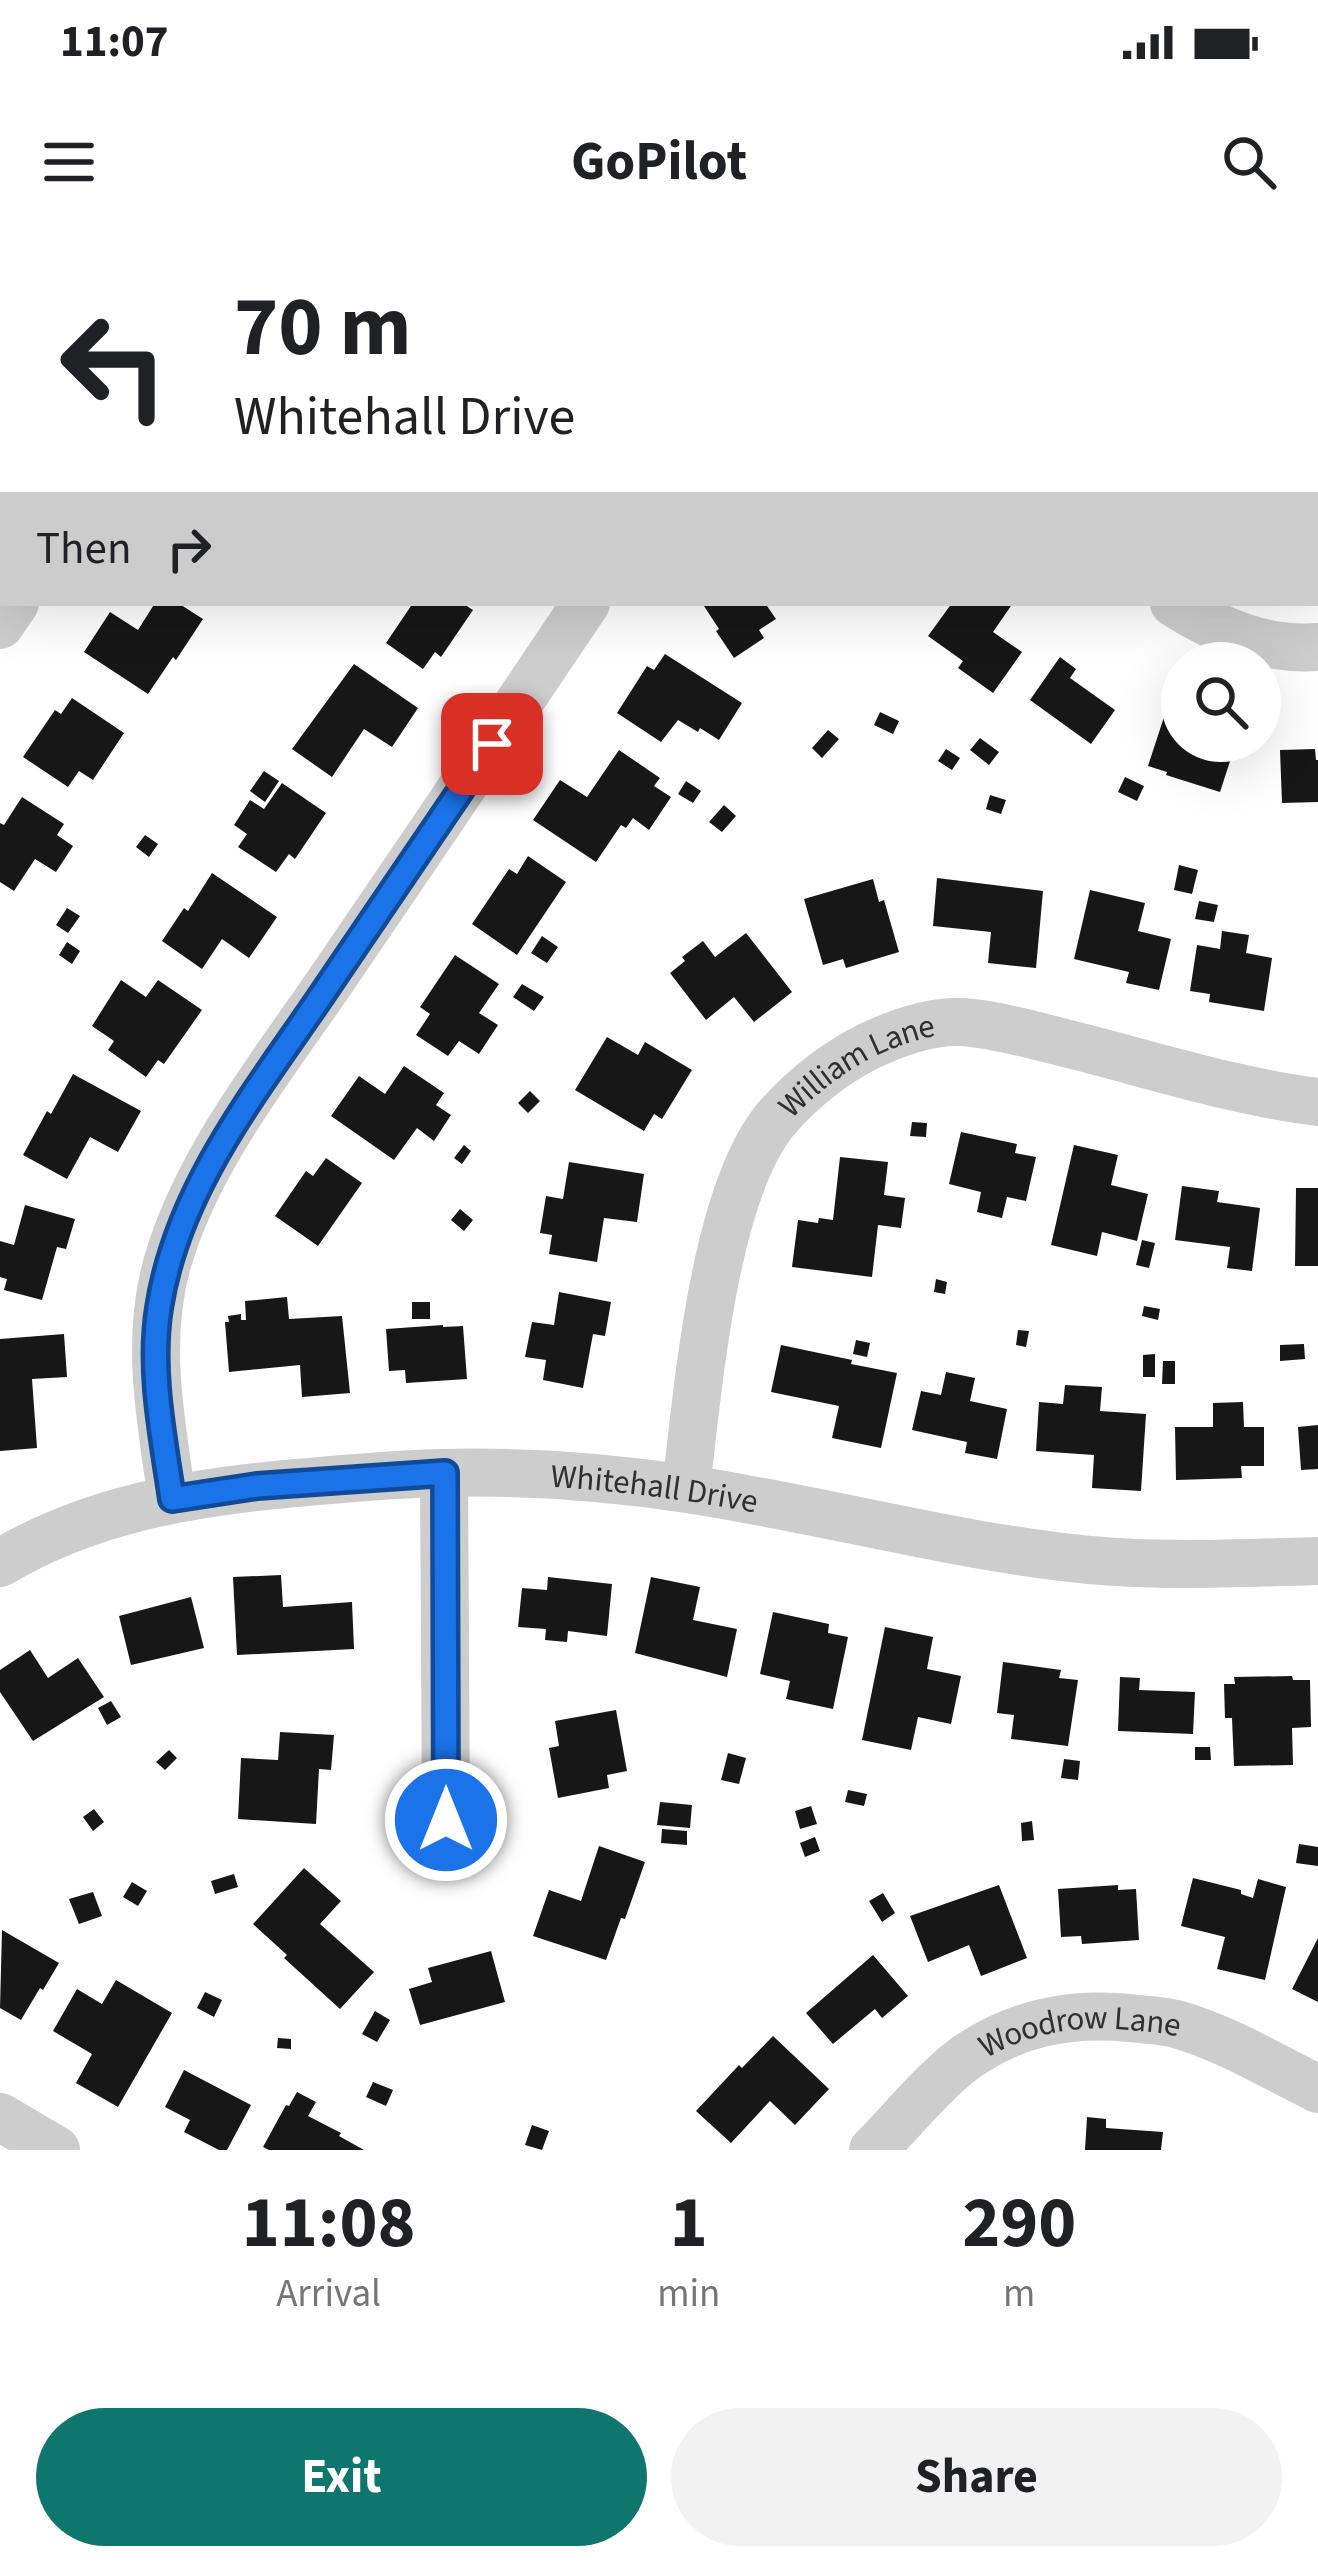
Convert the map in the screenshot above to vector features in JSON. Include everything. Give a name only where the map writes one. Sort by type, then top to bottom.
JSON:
[{"type":"street","points":[[172,1499],[154,1340],[167,1265],[186,1213],[207,1168],[268,1073],[584,606]]},
{"type":"street","points":[[1180,606],[1226,631],[1266,645],[1318,647]]},
{"type":"street","name":"William Lane","points":[[686,1489],[701,1365],[724,1238],[748,1167],[773,1123],[805,1089],[843,1060],[907,1030],[967,1022],[1266,1096],[1318,1102]]},
{"type":"street","points":[[445,1473],[446,1820]]},
{"type":"street","name":"Whitehall Drive","points":[[0,1563],[90,1520],[172,1499],[257,1486],[445,1473],[575,1477],[686,1489],[1088,1559],[1176,1565],[1318,1561]]},
{"type":"street","name":"Woodrow Lane","points":[[872,2150],[962,2061],[1031,2024],[1070,2017],[1100,2015],[1172,2023],[1225,2042],[1318,2090]]},
{"type":"street","points":[[0,2117],[56,2150]]},
{"type":"building","points":[[153,606],[183,606],[203,619],[148,694],[84,652],[110,612],[138,630]]},
{"type":"building","points":[[411,606],[473,610],[441,657],[435,652],[423,669],[386,643]]},
{"type":"building","points":[[704,606],[767,606],[776,619],[759,630],[764,638],[734,658]]},
{"type":"building","points":[[950,606],[1011,606],[993,632],[1022,652],[993,693],[958,668],[963,661],[928,636]]},
{"type":"building","points":[[665,654],[742,703],[719,740],[678,720],[661,742],[617,713],[647,666],[654,670]]},
{"type":"building","points":[[1060,657],[1076,669],[1070,678],[1115,710],[1091,744],[1030,700]]},
{"type":"building","points":[[354,664],[418,708],[392,747],[364,729],[332,777],[292,749]]},
{"type":"building","points":[[72,698],[124,733],[93,780],[79,771],[68,787],[23,757],[55,710],[61,714]]},
{"type":"building","points":[[880,712],[899,721],[893,734],[874,725]]},
{"type":"building","points":[[1161,726],[1161,762],[1230,762],[1220,792],[1148,766]]},
{"type":"building","points":[[828,730],[839,739],[822,758],[812,748]]},
{"type":"building","points":[[980,738],[999,752],[989,765],[970,750]]},
{"type":"building","points":[[946,749],[960,758],[952,770],[938,761]]},
{"type":"building","points":[[1315,749],[1318,802],[1282,803],[1281,750]]},
{"type":"building","points":[[619,750],[660,778],[654,786],[671,797],[649,830],[633,818],[626,828],[621,825],[596,862],[533,820],[560,780],[587,797]]},
{"type":"building","points":[[264,771],[279,781],[265,802],[250,791]]},
{"type":"building","points":[[1125,777],[1144,786],[1137,801],[1118,792]]},
{"type":"building","points":[[686,781],[701,791],[693,803],[678,794]]},
{"type":"building","points":[[282,783],[326,813],[295,859],[289,854],[276,872],[238,847],[247,834],[234,825],[250,800],[264,809]]},
{"type":"building","points":[[990,795],[1006,800],[1001,814],[986,809]]},
{"type":"building","points":[[22,797],[64,824],[57,835],[73,846],[56,872],[35,859],[14,891],[0,882],[0,823],[4,825]]},
{"type":"building","points":[[724,805],[736,816],[722,832],[709,822]]},
{"type":"building","points":[[145,835],[158,844],[149,857],[136,847]]},
{"type":"building","points":[[528,856],[566,882],[517,955],[472,924],[509,869],[517,874]]},
{"type":"building","points":[[1179,865],[1198,870],[1192,894],[1174,890]]},
{"type":"building","points":[[212,873],[277,917],[249,958],[222,939],[202,969],[162,941]]},
{"type":"building","points":[[937,878],[1043,891],[1036,968],[988,963],[991,932],[933,926]]},
{"type":"building","points":[[873,879],[899,952],[846,968],[843,959],[823,965],[804,899]]},
{"type":"building","points":[[1090,890],[1145,903],[1138,931],[1171,939],[1159,990],[1126,983],[1129,972],[1074,959]]},
{"type":"building","points":[[1199,901],[1218,905],[1214,922],[1195,919]]},
{"type":"building","points":[[67,908],[80,916],[68,933],[56,925]]},
{"type":"building","points":[[1222,931],[1249,935],[1246,953],[1272,958],[1264,1011],[1209,1002],[1210,994],[1190,991],[1197,945],[1220,949]]},
{"type":"building","points":[[746,933],[792,992],[754,1022],[734,997],[706,1020],[670,973],[703,941],[715,957]]},
{"type":"building","points":[[542,936],[558,947],[547,963],[531,953]]},
{"type":"building","points":[[67,942],[80,951],[72,964],[59,955]]},
{"type":"building","points":[[455,955],[499,984],[479,1013],[498,1025],[479,1054],[459,1041],[448,1056],[416,1035],[430,1014],[420,1007]]},
{"type":"building","points":[[121,980],[146,997],[158,980],[202,1010],[164,1064],[158,1060],[146,1077],[108,1050],[114,1041],[92,1026]]},
{"type":"building","points":[[522,984],[544,997],[534,1011],[513,997]]},
{"type":"building","points":[[607,1037],[638,1055],[645,1042],[692,1070],[662,1119],[654,1114],[644,1131],[575,1090]]},
{"type":"building","points":[[404,1066],[444,1093],[436,1105],[451,1115],[434,1141],[417,1128],[394,1160],[331,1116],[359,1076],[385,1094]]},
{"type":"building","points":[[73,1074],[141,1111],[118,1152],[90,1137],[67,1179],[23,1155]]},
{"type":"building","points":[[530,1091],[540,1101],[528,1113],[518,1103]]},
{"type":"building","points":[[912,1122],[927,1123],[926,1137],[910,1136]]},
{"type":"building","points":[[961,1132],[1017,1144],[1015,1153],[1036,1157],[1026,1201],[1007,1197],[1002,1218],[977,1212],[981,1192],[949,1184]]},
{"type":"building","points":[[464,1145],[471,1151],[462,1164],[454,1158]]},
{"type":"building","points":[[1074,1145],[1118,1155],[1111,1185],[1148,1194],[1137,1241],[1102,1232],[1097,1256],[1051,1245]]},
{"type":"building","points":[[840,1157],[888,1162],[884,1195],[905,1198],[901,1228],[878,1225],[872,1277],[792,1267],[798,1220],[833,1220]]},
{"type":"building","points":[[326,1158],[362,1183],[318,1246],[275,1216],[306,1171],[313,1176]]},
{"type":"building","points":[[569,1162],[644,1174],[637,1222],[604,1218],[597,1262],[549,1254],[552,1235],[540,1233],[546,1196],[563,1199]]},
{"type":"building","points":[[1182,1186],[1219,1191],[1217,1202],[1260,1208],[1252,1271],[1227,1268],[1230,1247],[1175,1240]]},
{"type":"building","points":[[1296,1188],[1318,1188],[1318,1266],[1295,1266]]},
{"type":"building","points":[[25,1205],[75,1219],[66,1249],[57,1247],[42,1300],[4,1290],[7,1279],[0,1277],[0,1241],[14,1245]]},
{"type":"building","points":[[460,1209],[473,1220],[464,1231],[451,1220]]},
{"type":"building","points":[[1142,1240],[1155,1243],[1149,1268],[1136,1265]]},
{"type":"building","points":[[936,1279],[947,1282],[945,1294],[934,1292]]},
{"type":"building","points":[[559,1292],[611,1302],[605,1336],[593,1334],[583,1388],[543,1380],[546,1360],[525,1357],[532,1322],[554,1325]]},
{"type":"building","points":[[287,1297],[289,1319],[342,1316],[350,1393],[302,1397],[300,1365],[229,1372],[228,1316],[241,1314],[241,1320],[246,1320],[245,1301]]},
{"type":"building","points":[[412,1302],[430,1302],[430,1319],[412,1319]]},
{"type":"building","points":[[1144,1306],[1160,1309],[1158,1320],[1142,1316]]},
{"type":"building","points":[[463,1326],[467,1379],[406,1383],[405,1370],[389,1371],[386,1329]]},
{"type":"building","points":[[1018,1330],[1029,1331],[1026,1347],[1016,1345]]},
{"type":"building","points":[[64,1334],[67,1377],[32,1379],[37,1448],[0,1451],[0,1339]]},
{"type":"building","points":[[856,1340],[870,1343],[867,1357],[853,1354]]},
{"type":"building","points":[[1304,1344],[1305,1359],[1280,1361],[1280,1345]]},
{"type":"building","points":[[781,1345],[897,1373],[881,1448],[832,1438],[839,1406],[771,1392]]},
{"type":"building","points":[[1155,1354],[1155,1377],[1143,1377],[1143,1355]]},
{"type":"building","points":[[1163,1361],[1175,1361],[1175,1384],[1162,1384]]},
{"type":"building","points":[[946,1372],[975,1378],[970,1401],[1007,1409],[997,1459],[965,1453],[967,1442],[912,1430],[921,1391],[941,1395]]},
{"type":"building","points":[[1065,1385],[1102,1387],[1100,1411],[1146,1414],[1141,1491],[1092,1488],[1094,1455],[1036,1451],[1039,1402],[1063,1404]]},
{"type":"building","points":[[1243,1402],[1244,1427],[1264,1427],[1264,1466],[1241,1466],[1242,1478],[1176,1480],[1175,1427],[1213,1427],[1213,1403]]},
{"type":"building","points":[[1318,1425],[1318,1469],[1301,1470],[1298,1427]]},
{"type":"building","points":[[281,1575],[283,1607],[352,1602],[354,1649],[237,1655],[233,1577]]},
{"type":"building","points":[[548,1577],[612,1584],[607,1636],[568,1631],[567,1642],[545,1640],[546,1629],[518,1627],[522,1588],[547,1590]]},
{"type":"building","points":[[651,1577],[700,1587],[693,1620],[737,1629],[727,1677],[635,1653]]},
{"type":"building","points":[[191,1597],[204,1648],[131,1665],[119,1616]]},
{"type":"building","points":[[773,1612],[829,1624],[828,1633],[848,1637],[833,1709],[786,1699],[790,1681],[760,1674]]},
{"type":"building","points":[[885,1627],[933,1637],[927,1669],[961,1676],[951,1724],[918,1717],[911,1750],[862,1740]]},
{"type":"building","points":[[30,1650],[48,1678],[78,1658],[104,1697],[33,1741],[0,1692],[0,1670]]},
{"type":"building","points":[[1003,1662],[1061,1670],[1059,1678],[1078,1680],[1068,1746],[1011,1739],[1014,1715],[997,1713]]},
{"type":"building","points":[[1292,1676],[1293,1680],[1310,1680],[1311,1727],[1292,1728],[1293,1765],[1234,1766],[1232,1718],[1225,1718],[1224,1684],[1235,1684],[1234,1677]]},
{"type":"building","points":[[1120,1677],[1140,1678],[1139,1690],[1195,1692],[1193,1734],[1118,1731]]},
{"type":"building","points":[[111,1701],[121,1717],[107,1725],[98,1708]]},
{"type":"building","points":[[616,1710],[627,1771],[607,1775],[609,1788],[558,1798],[549,1748],[559,1746],[555,1721]]},
{"type":"building","points":[[280,1732],[334,1735],[331,1770],[319,1769],[316,1824],[238,1819],[241,1758],[278,1760]]},
{"type":"building","points":[[1195,1747],[1210,1747],[1211,1760],[1195,1760]]},
{"type":"building","points":[[169,1750],[177,1758],[165,1770],[156,1762]]},
{"type":"building","points":[[728,1753],[746,1758],[739,1784],[721,1780]]},
{"type":"building","points":[[1064,1759],[1080,1761],[1078,1780],[1061,1778]]},
{"type":"building","points":[[848,1790],[867,1794],[864,1806],[845,1802]]},
{"type":"building","points":[[660,1802],[692,1805],[690,1828],[657,1825]]},
{"type":"building","points":[[811,1806],[817,1824],[800,1829],[795,1811]]},
{"type":"building","points":[[94,1809],[104,1822],[93,1831],[83,1817]]},
{"type":"building","points":[[1032,1821],[1034,1840],[1022,1841],[1021,1823]]},
{"type":"building","points":[[662,1829],[687,1831],[687,1845],[661,1843]]},
{"type":"building","points":[[815,1837],[820,1851],[805,1857],[800,1843]]},
{"type":"building","points":[[1299,1844],[1318,1847],[1318,1866],[1296,1863]]},
{"type":"building","points":[[599,1846],[645,1862],[606,1960],[533,1936],[549,1890],[581,1901]]},
{"type":"building","points":[[304,1868],[341,1901],[320,1924],[374,1972],[340,2009],[253,1924]]},
{"type":"building","points":[[234,1874],[238,1887],[215,1894],[211,1881]]},
{"type":"building","points":[[1193,1878],[1241,1890],[1253,1898],[1258,1879],[1286,1887],[1265,1980],[1217,1969],[1225,1937],[1181,1926]]},
{"type":"building","points":[[132,1882],[147,1891],[138,1906],[123,1897]]},
{"type":"building","points":[[999,1885],[1027,1958],[981,1976],[969,1945],[928,1962],[910,1916]]},
{"type":"building","points":[[1118,1885],[1118,1890],[1136,1889],[1139,1940],[1082,1944],[1081,1936],[1061,1937],[1058,1889]]},
{"type":"building","points":[[93,1892],[102,1916],[79,1924],[69,1899]]},
{"type":"building","points":[[883,1893],[895,1913],[882,1922],[869,1901]]},
{"type":"building","points":[[2,1930],[59,1963],[21,2020],[0,2008]]},
{"type":"building","points":[[1318,1938],[1318,2002],[1292,1989]]},
{"type":"building","points":[[491,1951],[505,2002],[420,2025],[409,1989],[432,1982],[428,1968]]},
{"type":"building","points":[[873,1955],[908,1996],[882,2018],[875,2009],[833,2044],[806,2013]]},
{"type":"building","points":[[116,1980],[172,2013],[118,2107],[76,2083],[92,2054],[53,2031],[77,1989],[102,2004]]},
{"type":"building","points":[[205,1992],[222,2000],[214,2017],[197,2008]]},
{"type":"building","points":[[375,2011],[390,2020],[377,2042],[362,2034]]},
{"type":"building","points":[[773,2036],[829,2089],[795,2125],[770,2101],[731,2143],[696,2111]]},
{"type":"building","points":[[278,2038],[291,2039],[291,2049],[277,2048]]},
{"type":"building","points":[[184,2070],[251,2105],[227,2150],[184,2132],[190,2120],[165,2107]]},
{"type":"building","points":[[373,2082],[393,2090],[386,2106],[366,2097]]},
{"type":"building","points":[[297,2092],[316,2102],[308,2116],[364,2150],[263,2147]]},
{"type":"building","points":[[1087,2117],[1106,2119],[1106,2128],[1163,2132],[1161,2150],[1085,2150]]},
{"type":"building","points":[[532,2125],[549,2131],[542,2150],[525,2145]]},
{"type":"route","points":[[446,1820],[445,1473],[257,1486],[172,1499],[154,1340],[167,1265],[207,1168],[492,744]]}]
